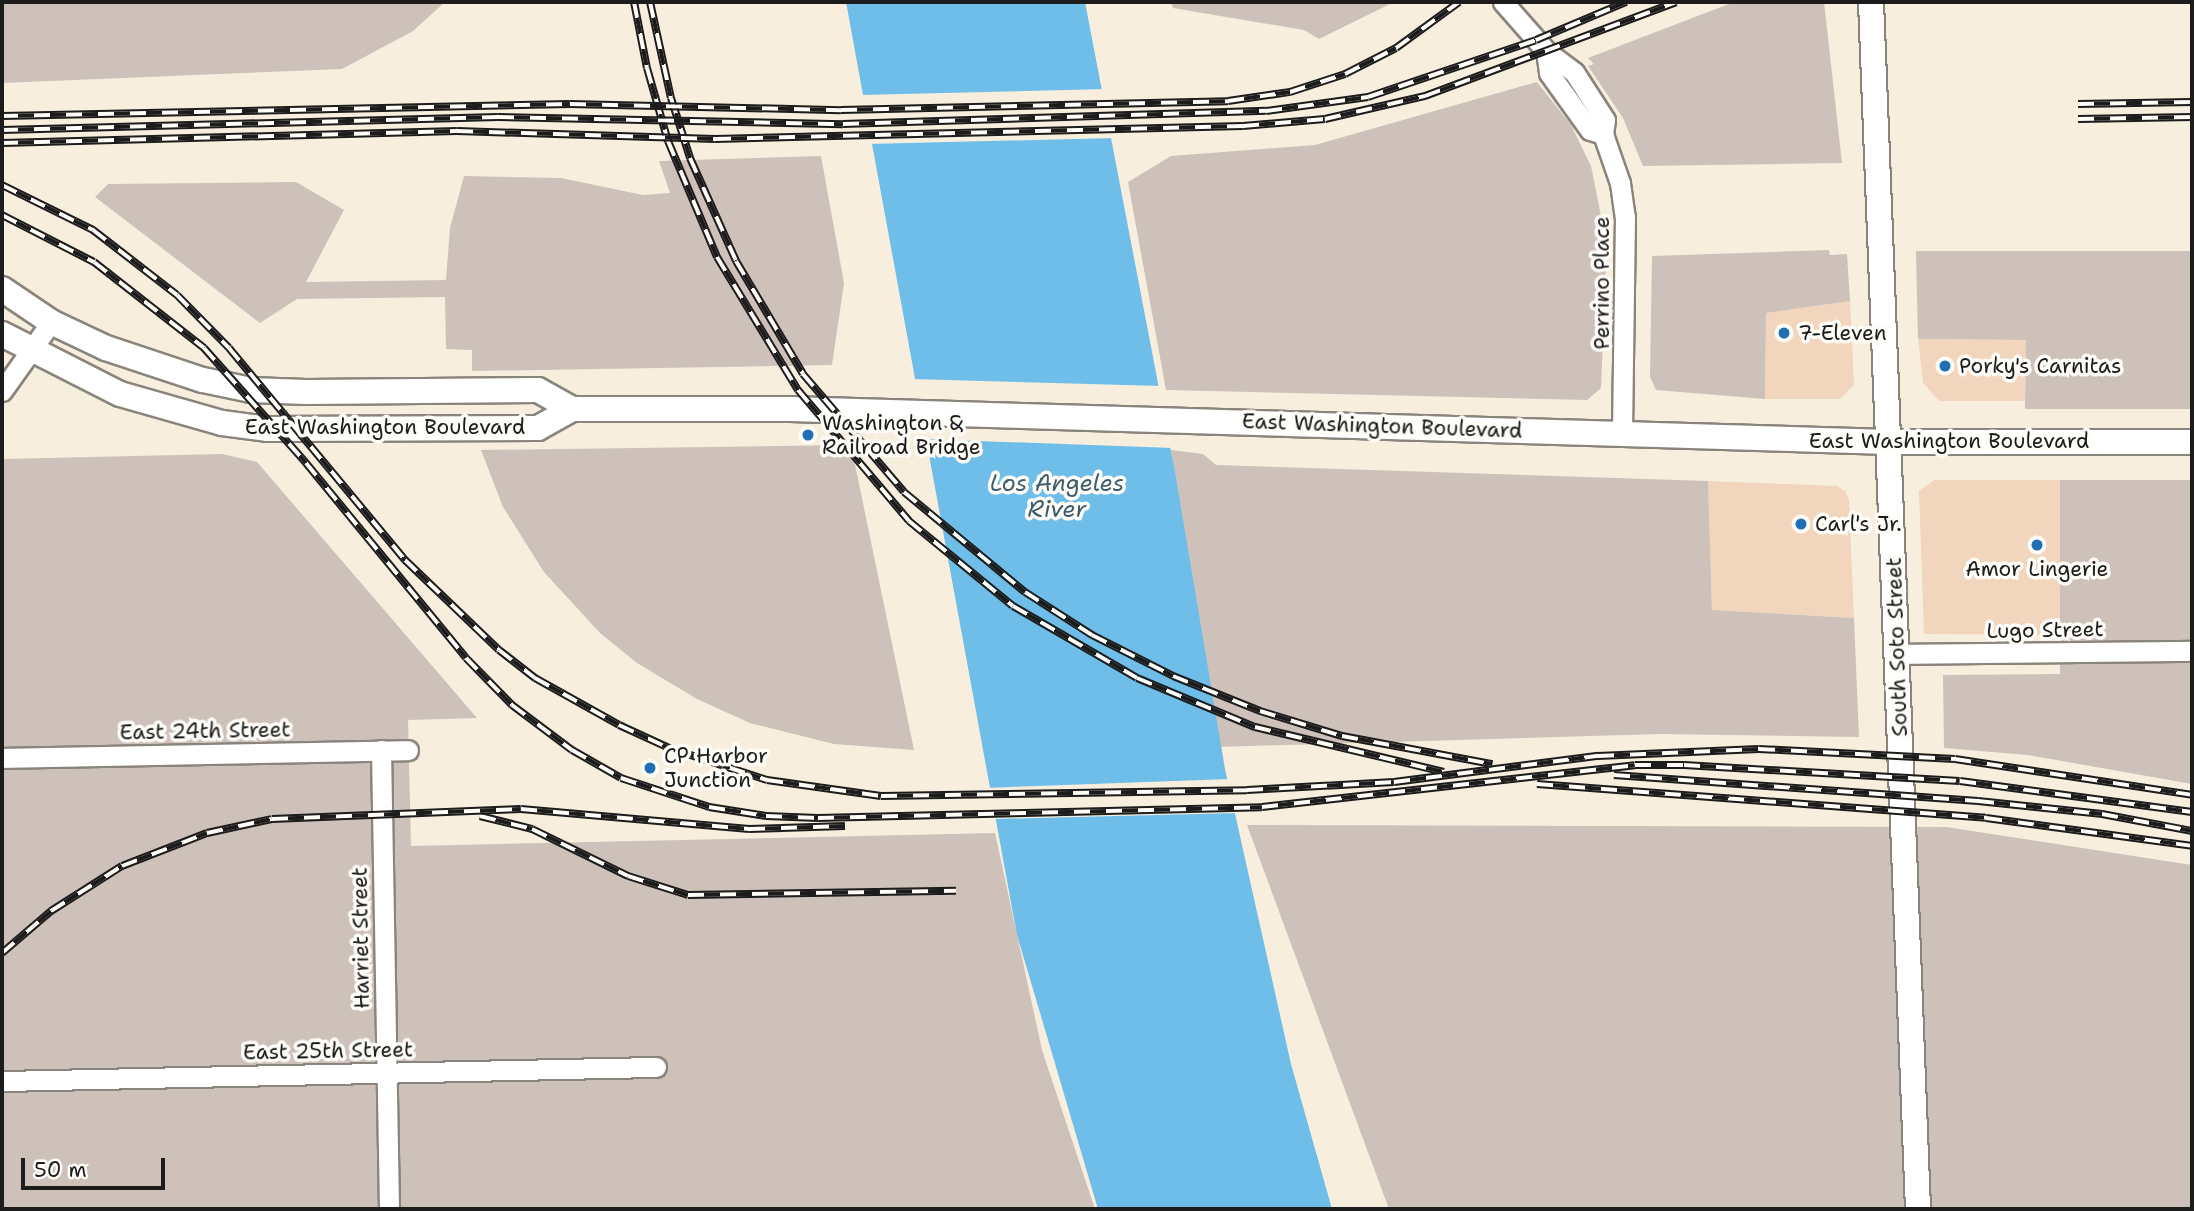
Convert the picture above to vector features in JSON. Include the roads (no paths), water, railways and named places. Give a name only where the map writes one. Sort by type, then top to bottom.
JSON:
[{"type":"main road","name":"South Soto Street","points":[[1871,2],[1918,1209]]},
{"type":"main road","name":"East Washington Boulevard","points":[[2,289],[51,322],[137,360],[251,390],[538,390],[572,409],[875,411],[1890,442],[2192,443]]},
{"type":"main road","name":"East Washington Boulevard","points":[[2,334],[33,353],[120,394],[242,427],[538,428],[572,409]]},
{"type":"street","name":"Perrino Place","points":[[1503,2],[1546,51],[1549,73],[1590,130],[1604,134],[1620,183],[1626,217],[1622,434]]},
{"type":"street","points":[[2,391],[33,353],[51,322]]},
{"type":"street","name":"Lugo Street","points":[[1898,654],[2192,651]]},
{"type":"street","name":"Harriet Street","points":[[381,750],[389,1209]]},
{"type":"street","name":"East 24th Street","points":[[2,758],[408,750]]},
{"type":"street","name":"East 25th Street","points":[[2,1081],[656,1067]]},
{"type":"water","name":"Los Angeles River","points":[[846,2],[1085,2],[1175,472],[1225,769],[1291,1064],[1332,1209],[1098,1209],[1017,935]]},
{"type":"railway","points":[[634,2],[647,68],[668,141],[717,257],[798,390],[909,521],[1013,606],[1137,678],[1255,727],[1444,772]]},
{"type":"railway","points":[[650,2],[671,98],[690,158],[736,261],[803,374],[904,492],[1025,592],[1092,635],[1173,676],[1260,711],[1342,736],[1492,764]]},
{"type":"railway","points":[[2,116],[570,104],[841,110],[1228,101],[1290,92],[1345,74],[1396,48],[1459,2]]},
{"type":"railway","points":[[2,130],[498,117],[843,124],[1266,111],[1368,97],[1536,40],[1626,2]]},
{"type":"railway","points":[[2,143],[457,131],[715,139],[1243,126],[1325,119],[1425,96],[1676,2]]},
{"type":"railway","points":[[2078,104],[2192,102]]},
{"type":"railway","points":[[2078,119],[2192,117]]},
{"type":"railway","points":[[2,185],[93,230],[177,295],[229,348],[405,560],[499,650],[535,678],[619,725],[669,748],[767,780],[881,796],[1247,790],[1394,782],[1598,756],[1759,749],[1955,759],[2192,795]]},
{"type":"railway","points":[[2,215],[94,262],[204,348],[306,463],[466,658],[512,705],[572,750],[621,778],[709,807],[766,816],[818,818],[1262,807],[1635,765],[1684,765],[1960,781],[2192,812]]},
{"type":"railway","points":[[1614,775],[1978,801],[2102,814],[2192,831]]},
{"type":"railway","points":[[1537,784],[1986,818],[2192,846]]},
{"type":"railway","points":[[2,953],[51,911],[122,866],[207,833],[272,819],[521,809],[749,829],[845,826]]},
{"type":"railway","points":[[480,816],[532,829],[628,876],[688,895],[956,891]]},
{"type":"place","name":"7-Eleven","points":[[1784,333]]},
{"type":"place","name":"Porky's Carnitas","points":[[1945,366]]},
{"type":"place","name":"Washington & Railroad Bridge","points":[[808,435]]},
{"type":"place","name":"Carl's Jr.","points":[[1801,524]]},
{"type":"place","name":"Amor Lingerie","points":[[2037,545]]},
{"type":"place","name":"CP Harbor Junction","points":[[650,768]]}]
